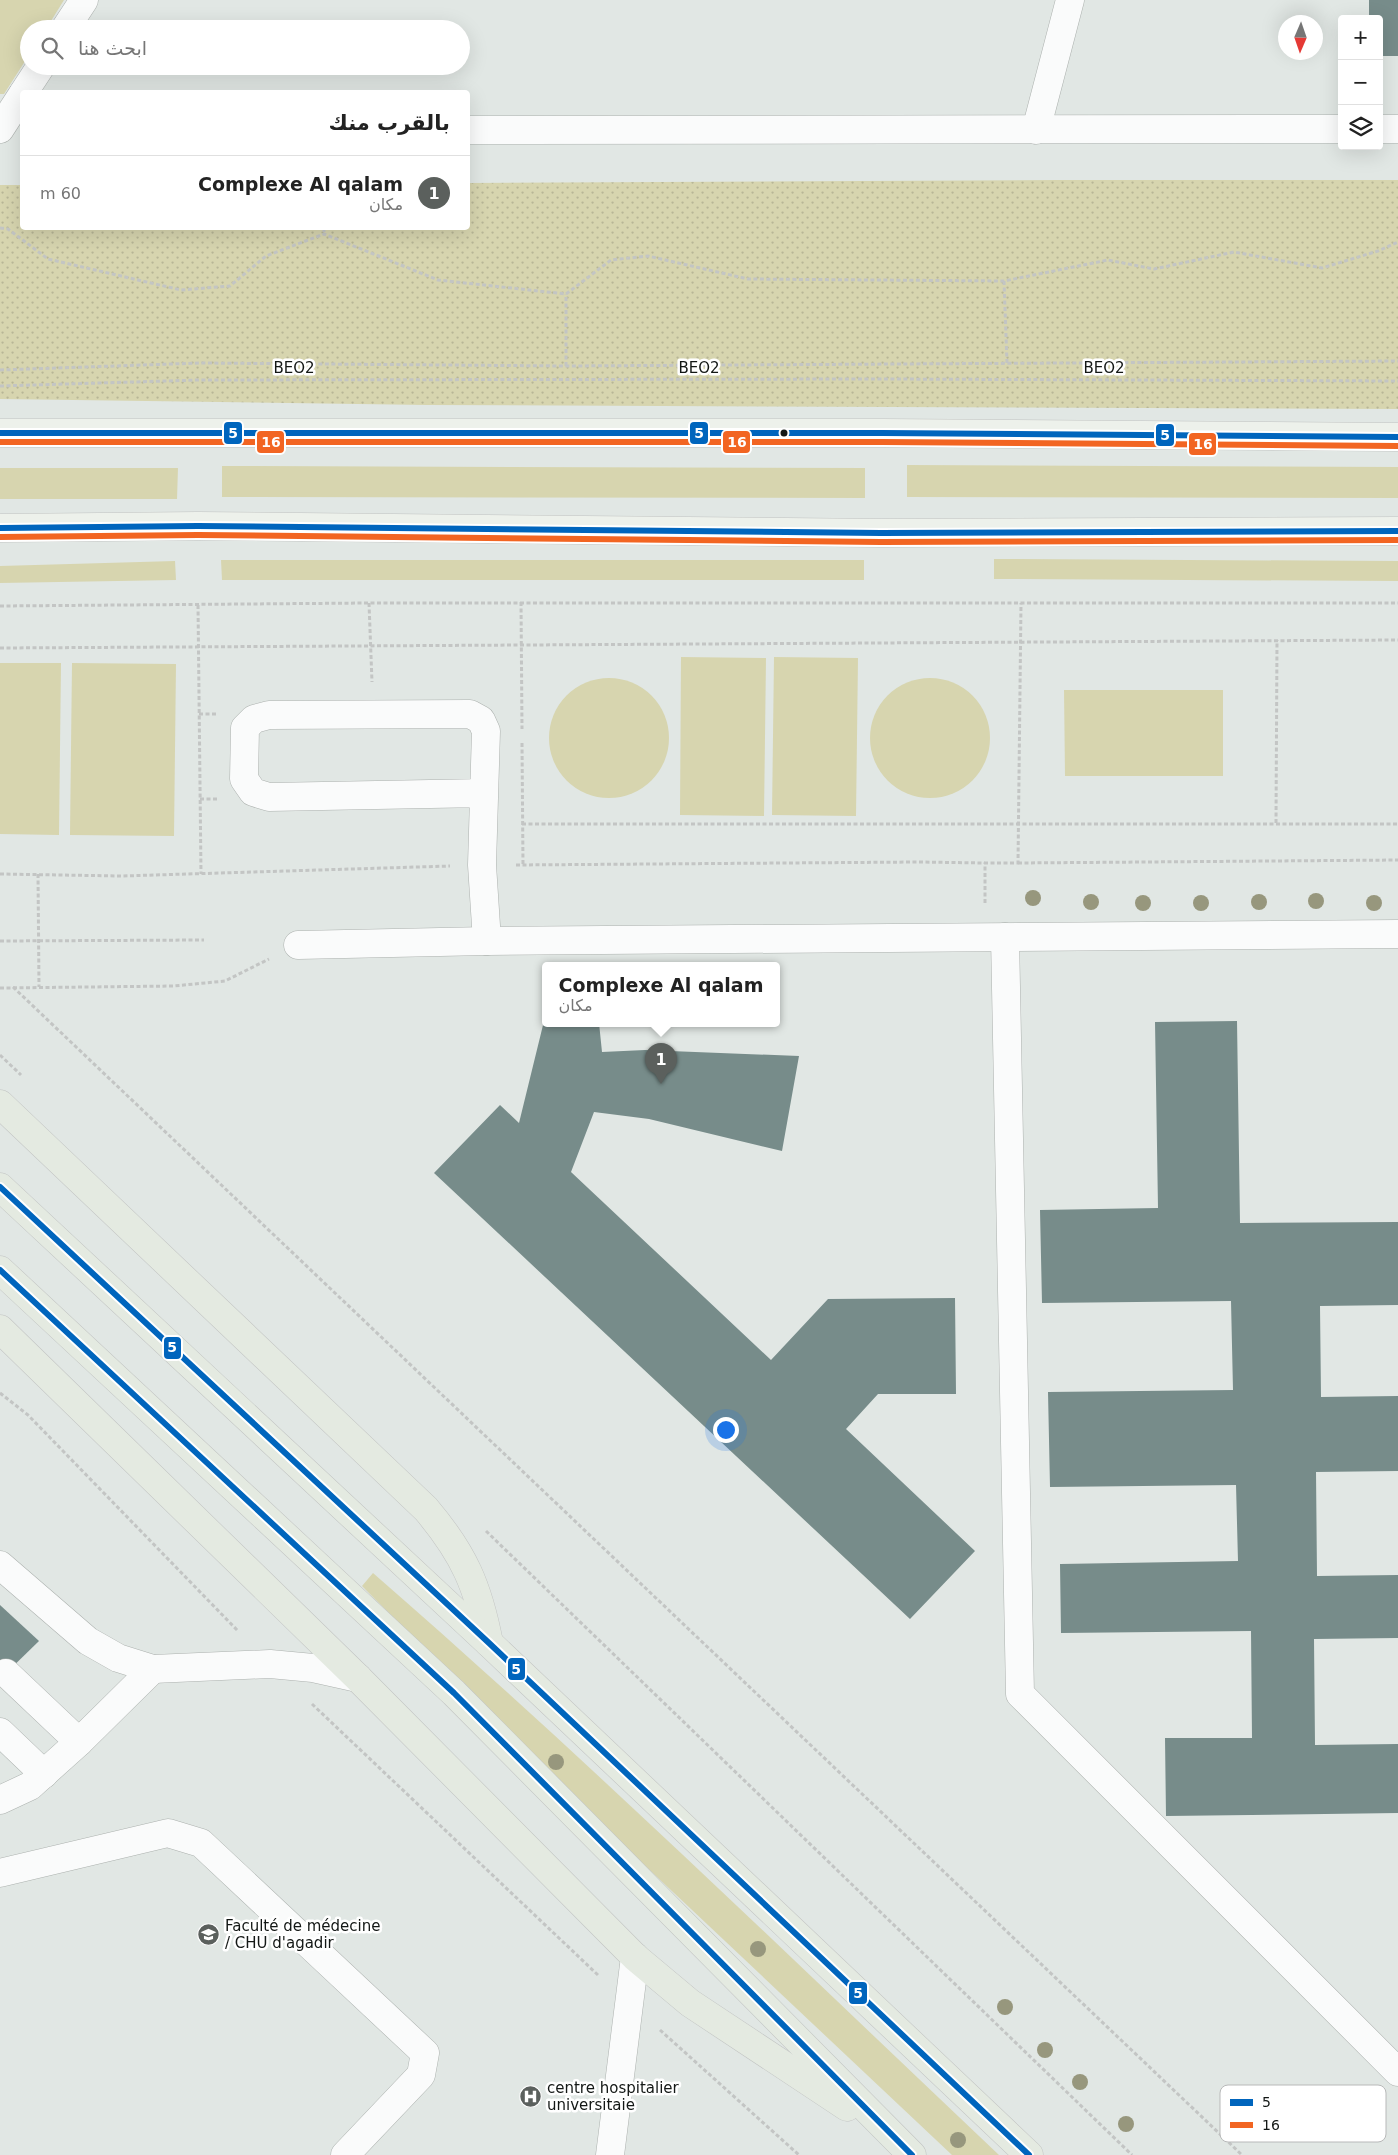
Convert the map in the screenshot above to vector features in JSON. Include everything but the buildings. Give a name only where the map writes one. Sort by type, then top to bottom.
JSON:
[{"type":"highway","points":[[0,1104],[426,1510],[446,1532],[470,1576],[483,1614],[489,1643]]},
{"type":"highway","points":[[0,1187],[489,1643],[1028,2155]]},
{"type":"highway","points":[[0,1270],[454,1693],[903,2147]]},
{"type":"highway","points":[[1,1332],[358,1678],[635,1957],[690,2003],[903,2147]]},
{"type":"main road","points":[[0,433],[893,433],[1398,437]]},
{"type":"main road","points":[[0,528],[198,526],[871,533],[1398,531]]},
{"type":"street","points":[[71,20],[84,0]]},
{"type":"street","points":[[1036,130],[1070,0]]},
{"type":"street","points":[[26,90],[35,75]]},
{"type":"street","points":[[0,129],[20,99]]},
{"type":"street","points":[[0,129],[20,129]]},
{"type":"street","points":[[470,130],[1338,129]]},
{"type":"street","points":[[1383,129],[1398,129]]},
{"type":"street","points":[[484,793],[269,797],[253,792],[244,779],[246,728],[254,719],[269,715],[470,714],[481,720],[486,731],[482,865],[487,941]]},
{"type":"street","points":[[298,945],[487,941],[1398,934]]},
{"type":"street","points":[[995,937],[1020,1694],[1398,2072]]},
{"type":"street","points":[[0,1565],[88,1640],[118,1658],[153,1669],[270,1664],[313,1668],[358,1678]]},
{"type":"street","points":[[0,1800],[30,1786],[79,1742],[153,1669]]},
{"type":"street","points":[[6,1673],[79,1742]]},
{"type":"street","points":[[0,1732],[44,1774]]},
{"type":"street","points":[[0,1873],[168,1833],[201,1842],[425,2053],[421,2075],[345,2155]]},
{"type":"street","points":[[610,2155],[635,1957]]},
{"type":"path","points":[[0,228],[8,229],[48,259],[182,290],[230,286],[266,256],[324,234],[438,280],[566,294],[610,260],[648,256],[748,279],[1004,281],[1108,260],[1154,269],[1234,252],[1322,268],[1378,251],[1398,242]]},
{"type":"path","points":[[1004,281],[1007,363]]},
{"type":"path","points":[[566,294],[566,366]]},
{"type":"path","points":[[0,370],[200,364],[566,366],[1398,362]]},
{"type":"path","name":"BEO2","points":[[0,386],[200,380],[894,379],[1398,381]]},
{"type":"path","points":[[369,602],[373,714]]},
{"type":"path","points":[[0,606],[369,602],[1398,602]]},
{"type":"path","points":[[1018,863],[1021,603]]},
{"type":"path","points":[[198,605],[201,874]]},
{"type":"path","points":[[1276,824],[1277,640]]},
{"type":"path","points":[[0,648],[1398,640]]},
{"type":"path","points":[[522,824],[1398,824]]},
{"type":"path","points":[[995,937],[986,864],[1398,860]]},
{"type":"path","points":[[38,874],[39,987]]},
{"type":"path","points":[[0,941],[204,940]]},
{"type":"path","points":[[0,988],[174,986],[225,981],[298,945]]},
{"type":"path","points":[[13,987],[1220,2134]]},
{"type":"path","points":[[0,1055],[21,1076]]},
{"type":"path","points":[[0,1393],[28,1415],[270,1664],[629,2004],[682,2049],[799,2155]]},
{"type":"path","points":[[483,1528],[1132,2155]]},
{"type":"path","points":[[1228,2142],[1242,2155]]},
{"type":"shaded area","points":[[0,0],[64,0],[52,20],[20,20],[20,69],[4,94],[0,94]]},
{"type":"shaded area","points":[[1398,180],[1398,409],[426,405],[0,399],[0,185],[20,185],[20,230],[470,230],[470,183]]},
{"type":"shaded area","points":[[907,465],[1398,467],[1398,498],[907,497]]},
{"type":"shaded area","points":[[222,466],[865,468],[865,498],[222,497]]},
{"type":"shaded area","points":[[0,468],[178,468],[177,499],[0,499]]},
{"type":"shaded area","points":[[994,559],[1398,561],[1398,581],[994,579]]},
{"type":"shaded area","points":[[221,560],[864,560],[864,580],[222,580]]},
{"type":"shaded area","points":[[175,561],[176,580],[0,583],[0,566]]},
{"type":"shaded area","points":[[681,657],[766,658],[764,816],[680,815]]},
{"type":"shaded area","points":[[774,657],[858,658],[856,816],[772,815]]},
{"type":"shaded area","points":[[0,663],[61,663],[59,835],[0,834]]},
{"type":"shaded area","points":[[72,663],[176,664],[174,836],[70,835]]},
{"type":"shaded area","points":[[609,678],[621,679],[632,683],[642,688],[651,696],[659,705],[664,715],[668,726],[668,750],[664,761],[659,771],[651,780],[642,788],[632,793],[621,797],[609,798],[597,797],[586,793],[576,788],[567,780],[559,771],[554,761],[550,750],[549,738],[550,726],[554,715],[559,705],[567,696],[576,688],[586,683],[597,679]]},
{"type":"shaded area","points":[[930,678],[942,679],[953,683],[963,688],[972,696],[980,705],[985,715],[989,726],[989,750],[985,761],[980,771],[972,780],[963,788],[953,793],[942,797],[930,798],[918,797],[907,793],[897,788],[888,780],[880,771],[875,761],[871,750],[870,738],[871,726],[875,715],[880,705],[888,696],[897,688],[907,683],[918,679]]},
{"type":"shaded area","points":[[1064,690],[1223,690],[1223,776],[1065,776]]},
{"type":"shaded area","points":[[373,1573],[611,1788],[999,2155],[952,2155],[554,1780],[362,1586]]},
{"type":"transit line","name":"5","points":[[0,433],[883,433],[1398,437]]},
{"type":"transit line","name":"16","points":[[0,442],[883,442],[1398,446]]},
{"type":"transit line","name":"5","points":[[0,528],[198,526],[881,533],[1398,531]]},
{"type":"transit line","name":"16","points":[[0,537],[198,535],[881,542],[1398,540]]},
{"type":"transit line","name":"5","points":[[0,1187],[489,1643],[1029,2155]]},
{"type":"transit line","name":"5","points":[[0,1270],[454,1693],[912,2155]]},
{"type":"place","name":"Complexe Al qalam","points":[[661,1084]]},
{"type":"place","name":"Faculté de médecine / CHU d'agadir","points":[[209,1935]]},
{"type":"place","name":"centre hospitalier universitaie","points":[[531,2097]]}]
